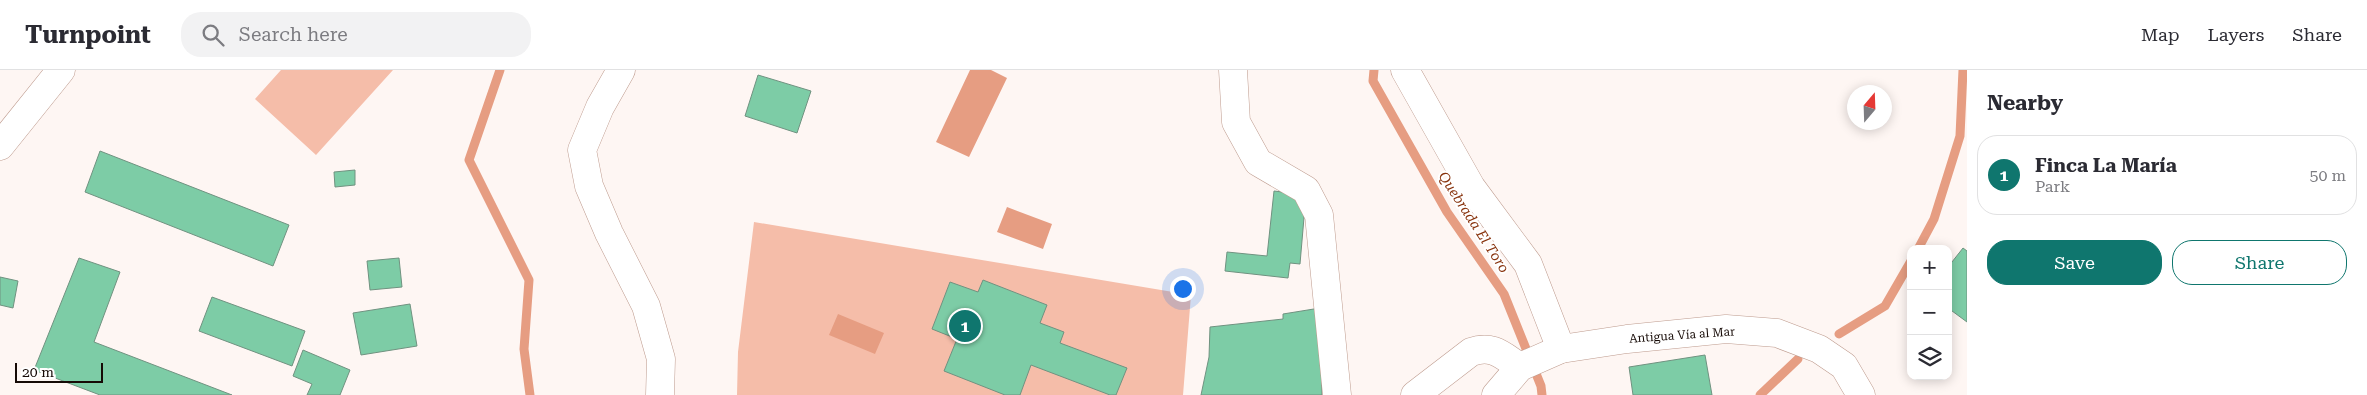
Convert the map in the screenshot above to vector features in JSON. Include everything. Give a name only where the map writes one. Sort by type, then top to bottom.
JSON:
[{"type":"main road","points":[[0,146],[61,70]]},
{"type":"main road","points":[[621,70],[600,107],[582,150],[589,186],[609,233],[646,306],[661,359],[660,395]]},
{"type":"main road","points":[[1233,70],[1236,122],[1258,162],[1306,190],[1319,215],[1337,395]]},
{"type":"main road","points":[[1405,70],[1471,187],[1528,264],[1557,351]]},
{"type":"main road","name":"Antigua Vía al Mar","points":[[1496,395],[1522,366],[1557,351],[1627,339],[1726,330],[1776,333],[1819,349],[1844,366],[1861,395]]},
{"type":"main road","points":[[1415,395],[1471,352],[1482,348],[1494,350],[1522,366]]},
{"type":"shaded area","points":[[281,70],[393,70],[316,155],[255,99]]},
{"type":"shaded area","points":[[970,70],[991,70],[1007,78],[969,157],[936,142]]},
{"type":"shaded area","points":[[1007,207],[1052,224],[1043,249],[997,232]]},
{"type":"shaded area","points":[[754,222],[1191,295],[1183,395],[737,395],[738,352]]},
{"type":"shaded area","points":[[838,314],[884,333],[875,354],[829,335]]},
{"type":"building","points":[[758,75],[811,91],[797,133],[745,116]]},
{"type":"building","points":[[100,151],[289,225],[273,266],[85,192]]},
{"type":"building","points":[[355,170],[355,185],[335,187],[334,172]]},
{"type":"building","points":[[1274,191],[1299,194],[1298,205],[1305,206],[1300,264],[1290,263],[1288,278],[1225,271],[1227,252],[1267,256]]},
{"type":"building","points":[[1963,248],[1967,251],[1967,322],[1952,311],[1952,262]]},
{"type":"building","points":[[79,258],[120,272],[94,342],[232,395],[100,395],[34,370]]},
{"type":"building","points":[[399,258],[402,287],[370,290],[367,261]]},
{"type":"building","points":[[0,277],[18,281],[13,308],[0,305]]},
{"type":"building","points":[[983,280],[1047,305],[1040,323],[1064,332],[1060,343],[1127,368],[1116,395],[1110,395],[1031,365],[1020,395],[1005,395],[944,371],[957,339],[932,329],[950,282],[978,292]]},
{"type":"building","points":[[212,297],[305,331],[292,366],[199,331]]},
{"type":"building","points":[[410,304],[417,346],[361,355],[353,313]]},
{"type":"building","points":[[1320,308],[1322,395],[1201,395],[1209,357],[1210,327],[1283,319],[1283,314]]},
{"type":"building","points":[[303,350],[350,370],[340,395],[307,395],[312,384],[293,376]]},
{"type":"building","points":[[1705,355],[1712,395],[1633,395],[1629,367]]},
{"type":"waterway","points":[[500,70],[469,160],[529,280],[524,349],[530,395]]},
{"type":"waterway","name":"Quebrada El Toro","points":[[1374,70],[1373,81],[1447,212],[1504,294],[1541,386],[1542,395]]},
{"type":"waterway","points":[[1920,245],[1934,219],[1960,136],[1963,70]]},
{"type":"waterway","points":[[1839,334],[1885,306],[1907,268]]},
{"type":"waterway","points":[[1760,395],[1798,359]]},
{"type":"place","name":"Finca La María","points":[[965,326]]}]
